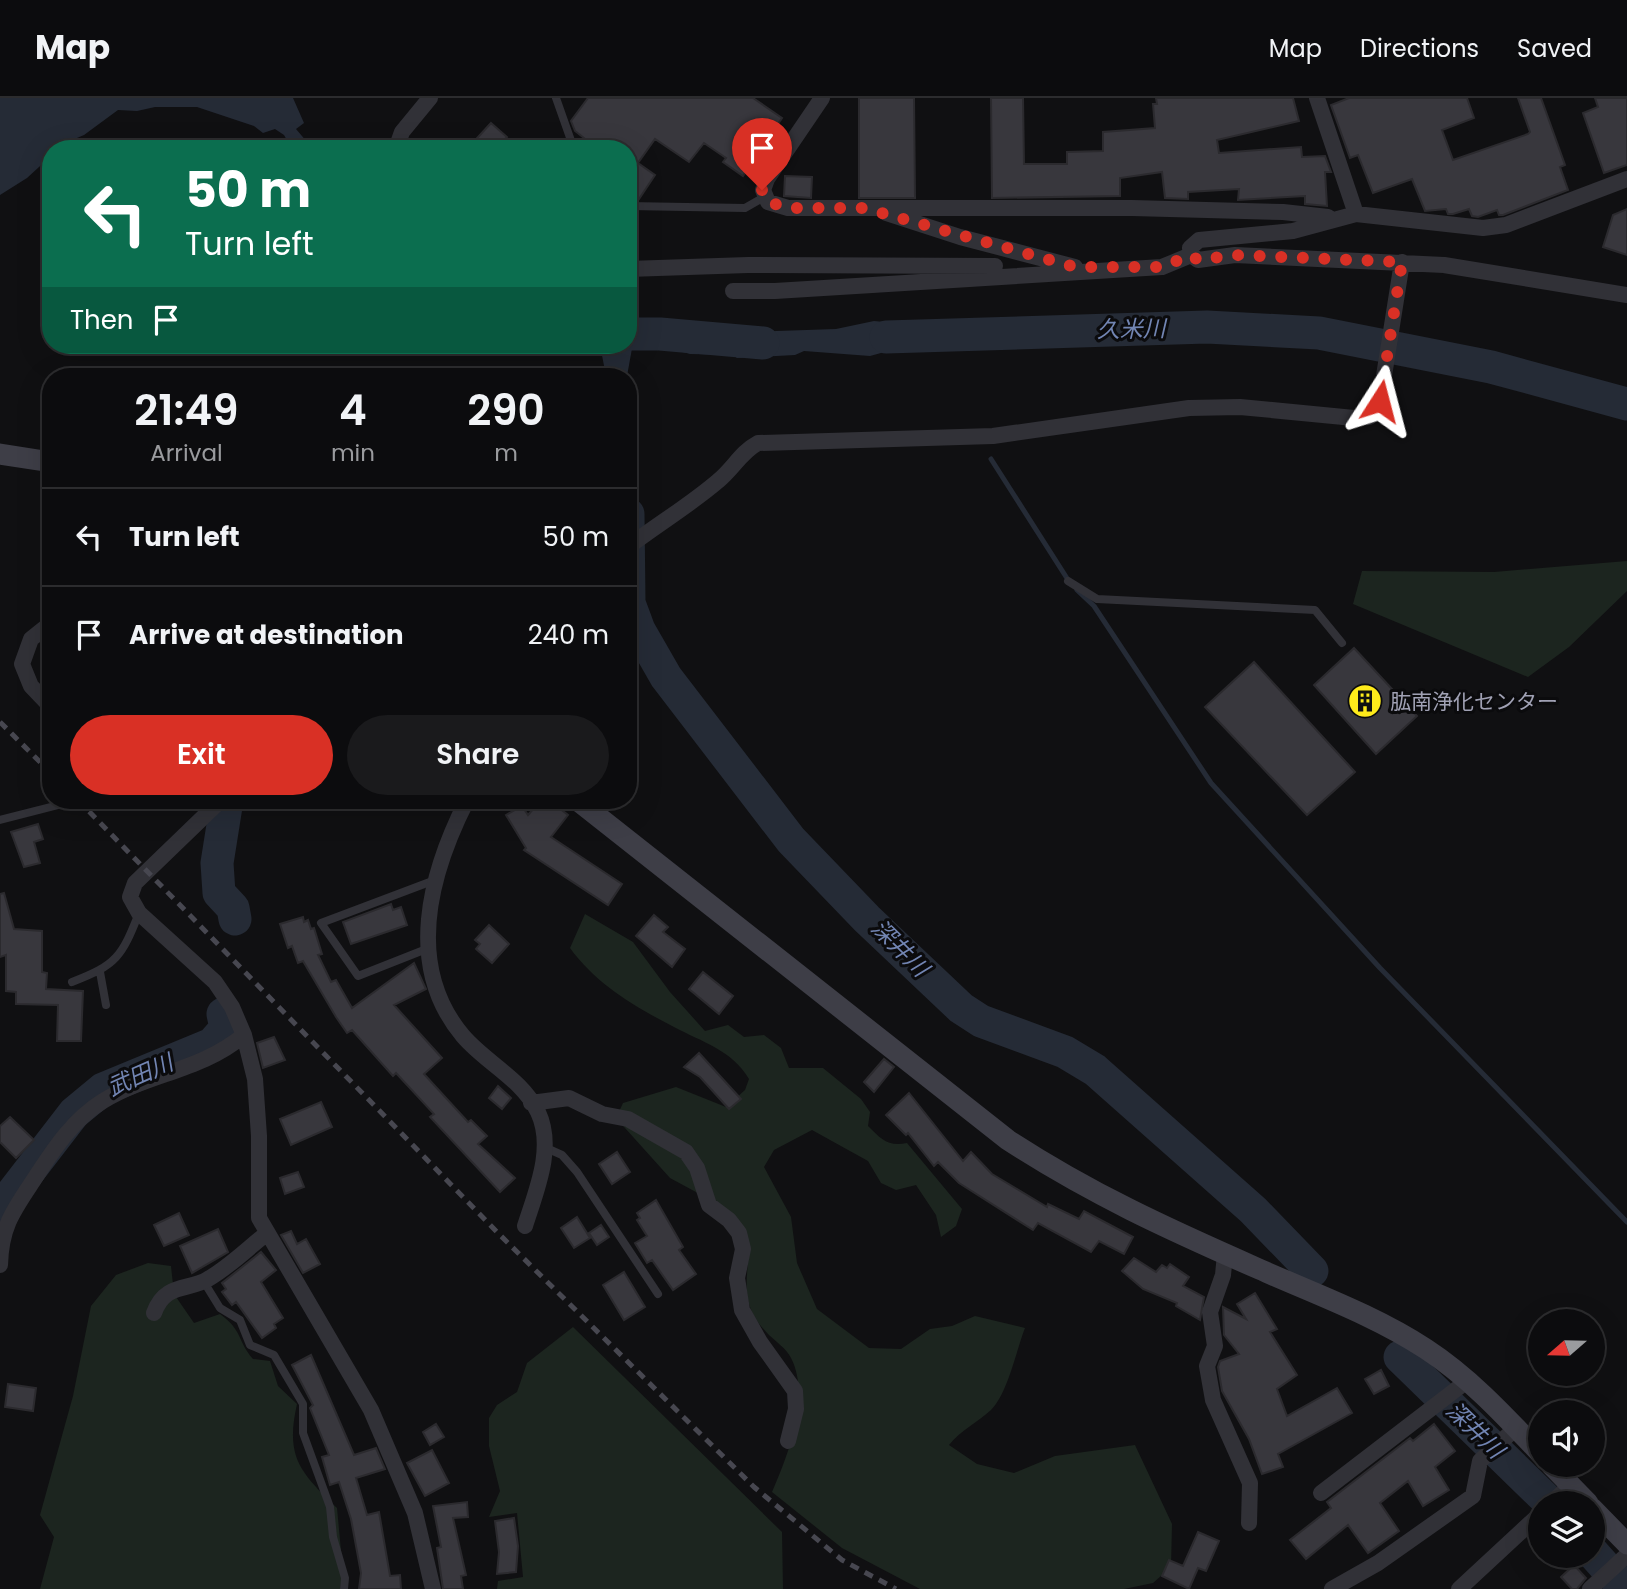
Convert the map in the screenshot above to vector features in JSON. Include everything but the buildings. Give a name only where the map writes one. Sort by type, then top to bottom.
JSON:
[{"type":"street","points":[[399,140],[402,132],[430,98]]},
{"type":"street","points":[[822,98],[767,179],[762,190],[768,202],[788,208],[1132,208],[1283,212],[1334,218]]},
{"type":"street","points":[[1317,98],[1356,214]]},
{"type":"street","points":[[1627,179],[1506,225],[1483,228],[1356,214],[1293,231],[1199,240],[1190,248],[1191,255],[1198,260],[1235,255],[1402,262],[1510,275],[1627,295]]},
{"type":"street","points":[[864,208],[1075,267]]},
{"type":"street","points":[[733,291],[775,292],[1162,267],[1191,255]]},
{"type":"street","points":[[637,541],[701,496],[758,443],[993,436],[1189,408],[1240,407],[1354,418],[1369,417],[1378,406],[1402,262]]},
{"type":"street","points":[[637,269],[748,265],[1162,267]]},
{"type":"street","points":[[0,454],[42,461]]},
{"type":"street","points":[[42,630],[31,639],[22,664],[31,686],[42,698]]},
{"type":"street","points":[[212,809],[135,883],[130,897],[139,913],[215,982],[232,1007],[244,1035],[255,1079],[259,1136],[259,1218],[371,1410],[415,1513],[433,1589]]},
{"type":"street","points":[[462,809],[448,838],[435,880],[426,925],[429,948],[437,998],[463,1037],[521,1089],[538,1112],[544,1164],[526,1226]]},
{"type":"street","points":[[588,809],[1009,1140],[1065,1177],[1124,1209],[1378,1320],[1428,1350],[1467,1381],[1528,1440]]},
{"type":"street","points":[[0,1265],[1,1244],[7,1221],[72,1126],[103,1101],[222,1054],[244,1035]]},
{"type":"street","points":[[531,1103],[569,1098],[602,1114],[628,1119],[686,1152],[697,1168],[709,1205],[729,1220],[739,1233],[743,1249],[737,1278],[742,1310],[760,1342],[796,1391],[796,1409],[788,1441]]},
{"type":"street","points":[[154,1313],[158,1301],[186,1284],[204,1282],[266,1234]]},
{"type":"street","points":[[1225,1254],[1223,1275],[1210,1312],[1215,1346],[1207,1366],[1213,1401],[1250,1483],[1249,1522]]},
{"type":"street","points":[[1321,1493],[1467,1381]]},
{"type":"street","points":[[1332,1589],[1378,1563],[1473,1496],[1480,1461],[1516,1428]]},
{"type":"street","points":[[1563,1477],[1577,1491]]},
{"type":"street","points":[[1564,1491],[1571,1485]]},
{"type":"street","points":[[1605,1521],[1627,1544]]},
{"type":"street","points":[[1459,1589],[1528,1525]]},
{"type":"street","points":[[1590,1589],[1627,1555]]},
{"type":"lane","points":[[556,98],[571,140]]},
{"type":"lane","points":[[637,206],[745,208],[766,196]]},
{"type":"lane","points":[[1068,581],[1097,599],[1315,610],[1342,643]]},
{"type":"lane","points":[[0,820],[43,809]]},
{"type":"lane","points":[[429,948],[358,976],[321,923],[435,880]]},
{"type":"lane","points":[[72,982],[100,971],[125,950],[139,913]]},
{"type":"lane","points":[[100,971],[106,1005]]},
{"type":"lane","points":[[544,1147],[562,1154],[577,1172],[658,1294]]},
{"type":"lane","points":[[204,1282],[220,1308],[240,1320],[250,1345],[274,1355],[284,1378],[301,1398],[303,1433],[330,1507],[333,1537],[345,1578],[344,1589]]},
{"type":"shaded area","points":[[0,98],[293,98],[304,123],[296,129],[305,140],[287,140],[275,129],[263,133],[254,126],[197,107],[118,110],[84,135],[72,140],[42,140],[42,164],[27,178],[0,195]]},
{"type":"shaded area","points":[[874,321],[934,327],[921,342],[870,356],[804,351],[795,355],[737,358],[733,355],[690,354],[651,343],[637,343],[637,332],[677,339],[700,348],[710,345],[735,327],[747,326],[749,332],[836,329]]},
{"type":"shaded area","points":[[602,354],[631,354],[628,368],[604,368]]},
{"type":"shaded area","points":[[1627,561],[1627,591],[1569,647],[1528,677],[1353,604],[1362,571],[1494,572]]},
{"type":"shaded area","points":[[585,914],[633,942],[670,992],[705,1031],[728,1025],[744,1037],[764,1035],[781,1048],[789,1068],[823,1068],[861,1099],[870,1112],[868,1126],[881,1138],[895,1144],[907,1143],[962,1209],[956,1226],[941,1237],[936,1215],[916,1185],[896,1190],[881,1183],[868,1161],[812,1130],[774,1150],[764,1167],[791,1217],[797,1263],[817,1309],[869,1348],[901,1349],[930,1329],[952,1326],[975,1316],[1025,1328],[1007,1383],[997,1403],[949,1445],[977,1464],[1014,1473],[1055,1456],[1135,1445],[1172,1524],[1171,1567],[1153,1583],[1124,1589],[920,1589],[842,1548],[772,1492],[795,1426],[799,1390],[797,1373],[789,1355],[760,1325],[750,1306],[747,1296],[749,1251],[707,1198],[670,1178],[616,1118],[623,1103],[676,1087],[726,1107],[745,1090],[749,1079],[725,1054],[631,1003],[604,984],[580,961],[570,948]]},
{"type":"shaded area","points":[[148,1263],[171,1266],[174,1294],[194,1323],[220,1314],[237,1331],[253,1359],[270,1361],[278,1386],[297,1404],[293,1438],[299,1462],[313,1484],[337,1508],[343,1572],[340,1589],[40,1589],[54,1537],[40,1515],[73,1396],[91,1306],[116,1275]]},
{"type":"shaded area","points":[[573,1327],[782,1532],[783,1589],[497,1589],[498,1581],[523,1577],[517,1513],[489,1517],[500,1491],[489,1446],[489,1418],[497,1405],[517,1392],[527,1363]]},
{"type":"waterway","name":"久米川","points":[[886,337],[1207,327],[1319,333],[1491,367],[1627,404]]},
{"type":"waterway","name":"久米川","points":[[637,334],[763,343]]},
{"type":"waterway","points":[[991,459],[1070,583]]},
{"type":"waterway","points":[[1077,590],[1094,606],[1211,783],[1380,968],[1627,1222]]},
{"type":"waterway","name":"深井川","points":[[637,625],[666,677],[791,840],[867,919],[961,1008],[981,1021],[1065,1052],[1095,1070],[1253,1210],[1312,1271]]},
{"type":"waterway","name":"武田川","points":[[226,809],[217,863],[219,893],[233,908],[235,919]]},
{"type":"waterway","name":"武田川","points":[[0,1209],[74,1113],[103,1089],[212,1044],[226,1028],[223,1014]]},
{"type":"waterway","name":"深井川","points":[[1400,1357],[1538,1491]]},
{"type":"waterway","name":"深井川","points":[[1605,1567],[1625,1589]]},
{"type":"railway","points":[[0,722],[42,764]]},
{"type":"railway","points":[[87,809],[498,1233],[754,1487],[842,1560],[896,1589]]},
{"type":"place","name":"肱南浄化センター","points":[[1365,701]]},
{"type":"route","points":[[762,190],[768,202],[788,208],[864,208],[894,214],[960,237],[1075,267],[1162,267],[1175,264],[1191,255],[1198,260],[1235,255],[1402,262],[1380,401]]}]
